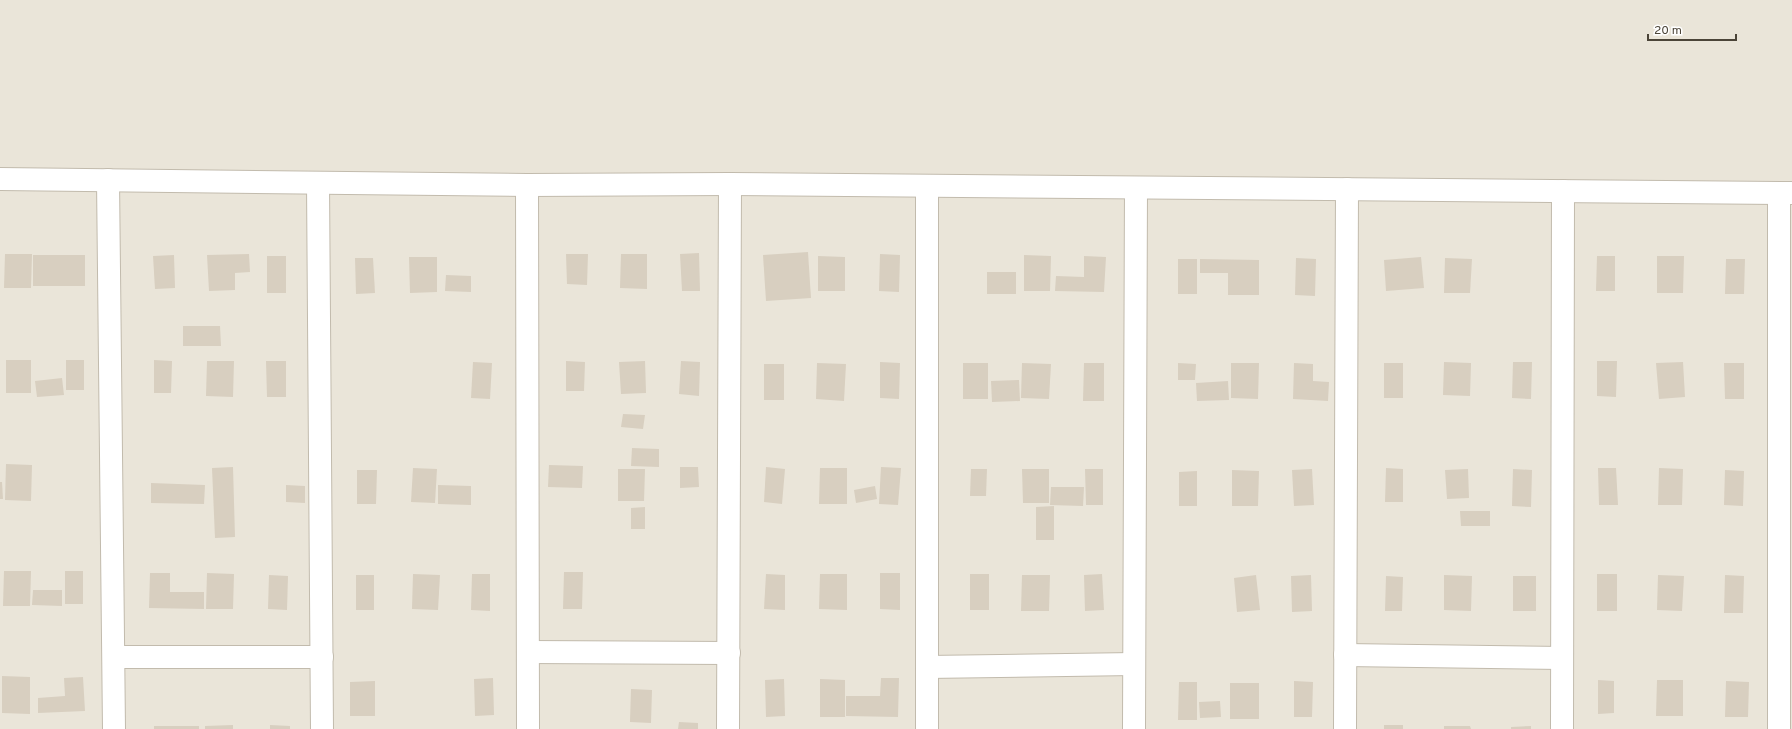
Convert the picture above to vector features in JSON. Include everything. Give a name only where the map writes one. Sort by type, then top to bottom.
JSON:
[{"type":"street","points":[[0,179],[527,185],[730,184],[1786,193],[1786,660],[1779,729]]},
{"type":"street","points":[[108,180],[114,729]]},
{"type":"street","points":[[318,183],[322,729]]},
{"type":"street","points":[[728,729],[730,184]]},
{"type":"street","points":[[527,185],[528,729]]},
{"type":"street","points":[[927,186],[928,729]]},
{"type":"street","points":[[1134,729],[1136,188]]},
{"type":"street","points":[[1345,729],[1347,189]]},
{"type":"street","points":[[1562,729],[1563,191]]},
{"type":"street","points":[[528,652],[728,653]]},
{"type":"street","points":[[1345,655],[1562,658]]},
{"type":"street","points":[[114,656],[322,657]]},
{"type":"street","points":[[927,666],[1134,664]]},
{"type":"shaded area","points":[[0,0],[1792,0],[1792,729],[0,729]]},
{"type":"building","points":[[808,252],[811,298],[766,301],[763,255]]},
{"type":"building","points":[[699,253],[700,291],[682,291],[680,254]]},
{"type":"building","points":[[5,254],[32,254],[31,288],[4,288]]},
{"type":"building","points":[[249,254],[250,272],[235,273],[235,290],[209,291],[207,255]]},
{"type":"building","points":[[566,254],[588,254],[587,285],[567,284]]},
{"type":"building","points":[[621,254],[647,254],[647,289],[620,288]]},
{"type":"building","points":[[880,254],[900,255],[899,292],[879,291]]},
{"type":"building","points":[[33,255],[85,255],[85,286],[33,286]]},
{"type":"building","points":[[174,255],[175,288],[155,289],[153,256]]},
{"type":"building","points":[[1024,255],[1051,256],[1050,291],[1024,291]]},
{"type":"building","points":[[267,256],[286,256],[286,293],[267,293]]},
{"type":"building","points":[[818,256],[845,257],[845,291],[818,291]]},
{"type":"building","points":[[1084,256],[1106,257],[1104,292],[1055,291],[1056,276],[1084,277]]},
{"type":"building","points":[[1597,256],[1615,256],[1615,291],[1596,291]]},
{"type":"building","points":[[1657,256],[1684,256],[1683,293],[1657,293]]},
{"type":"building","points":[[409,257],[437,257],[437,292],[410,293]]},
{"type":"building","points":[[1421,257],[1424,288],[1386,291],[1384,260]]},
{"type":"building","points":[[355,258],[373,258],[375,293],[356,294]]},
{"type":"building","points":[[1296,258],[1316,259],[1315,296],[1295,295]]},
{"type":"building","points":[[1445,258],[1472,259],[1470,293],[1444,293]]},
{"type":"building","points":[[1178,259],[1197,259],[1197,294],[1178,294]]},
{"type":"building","points":[[1200,259],[1259,260],[1259,295],[1228,295],[1228,273],[1200,273]]},
{"type":"building","points":[[1726,259],[1745,259],[1744,294],[1725,294]]},
{"type":"building","points":[[987,272],[1016,272],[1016,294],[987,294]]},
{"type":"building","points":[[446,275],[471,276],[471,292],[445,291]]},
{"type":"building","points":[[183,326],[220,326],[221,346],[183,346]]},
{"type":"building","points":[[6,360],[31,360],[31,393],[6,393]]},
{"type":"building","points":[[66,360],[84,360],[84,390],[66,390]]},
{"type":"building","points":[[154,360],[172,361],[171,393],[154,393]]},
{"type":"building","points":[[207,361],[234,361],[233,397],[206,396]]},
{"type":"building","points":[[266,361],[286,361],[286,397],[267,397]]},
{"type":"building","points":[[566,361],[585,362],[584,391],[566,391]]},
{"type":"building","points":[[645,361],[646,393],[621,394],[619,362]]},
{"type":"building","points":[[681,361],[700,362],[699,396],[679,394]]},
{"type":"building","points":[[1597,361],[1617,361],[1616,397],[1597,396]]},
{"type":"building","points":[[473,362],[492,363],[490,399],[471,398]]},
{"type":"building","points":[[880,362],[900,363],[899,399],[880,398]]},
{"type":"building","points":[[1444,362],[1471,363],[1470,396],[1443,395]]},
{"type":"building","points":[[1513,362],[1532,362],[1531,399],[1512,398]]},
{"type":"building","points":[[1683,362],[1685,397],[1659,399],[1656,363]]},
{"type":"building","points":[[817,363],[846,364],[844,401],[816,399]]},
{"type":"building","points":[[963,363],[988,363],[988,399],[963,399]]},
{"type":"building","points":[[1022,363],[1051,364],[1049,399],[1021,398]]},
{"type":"building","points":[[1084,363],[1104,363],[1104,401],[1083,401]]},
{"type":"building","points":[[1178,363],[1196,364],[1195,380],[1178,380]]},
{"type":"building","points":[[1231,363],[1259,363],[1258,399],[1231,398]]},
{"type":"building","points":[[1294,363],[1313,364],[1313,381],[1329,382],[1328,401],[1293,399]]},
{"type":"building","points":[[1384,363],[1403,363],[1403,398],[1384,398]]},
{"type":"building","points":[[1724,363],[1744,363],[1744,399],[1725,399]]},
{"type":"building","points":[[764,364],[784,364],[784,400],[764,400]]},
{"type":"building","points":[[62,378],[64,395],[37,397],[35,381]]},
{"type":"building","points":[[1019,380],[1020,401],[992,402],[991,381]]},
{"type":"building","points":[[1228,381],[1229,400],[1197,401],[1196,383]]},
{"type":"building","points":[[623,414],[645,415],[643,429],[621,427]]},
{"type":"building","points":[[632,448],[659,449],[659,467],[631,466]]},
{"type":"building","points":[[6,464],[32,465],[31,501],[5,500]]},
{"type":"building","points":[[549,465],[583,466],[582,488],[548,487]]},
{"type":"building","points":[[233,467],[235,537],[215,538],[212,468]]},
{"type":"building","points":[[680,467],[698,467],[699,487],[680,488]]},
{"type":"building","points":[[766,467],[785,469],[782,504],[764,502]]},
{"type":"building","points":[[881,467],[901,468],[898,505],[879,504]]},
{"type":"building","points":[[413,468],[437,469],[435,503],[411,502]]},
{"type":"building","points":[[820,468],[847,468],[847,504],[819,504]]},
{"type":"building","points":[[1386,468],[1403,469],[1403,502],[1385,502]]},
{"type":"building","points":[[1598,468],[1616,468],[1618,505],[1599,505]]},
{"type":"building","points":[[1659,468],[1683,469],[1682,505],[1658,505]]},
{"type":"building","points":[[618,469],[645,469],[644,501],[618,501]]},
{"type":"building","points":[[971,469],[987,469],[986,496],[970,496]]},
{"type":"building","points":[[1022,469],[1049,469],[1049,503],[1023,503]]},
{"type":"building","points":[[1085,469],[1103,469],[1103,505],[1086,505]]},
{"type":"building","points":[[1312,469],[1314,505],[1294,506],[1292,470]]},
{"type":"building","points":[[1468,469],[1469,498],[1447,499],[1445,470]]},
{"type":"building","points":[[1513,469],[1532,470],[1531,507],[1512,506]]},
{"type":"building","points":[[357,470],[377,470],[376,504],[357,504]]},
{"type":"building","points":[[1232,470],[1259,471],[1258,506],[1232,506]]},
{"type":"building","points":[[1725,470],[1744,471],[1743,506],[1724,505]]},
{"type":"building","points":[[1197,471],[1197,506],[1179,506],[1179,472]]},
{"type":"building","points":[[0,482],[2,482],[3,499],[0,499]]},
{"type":"building","points":[[151,483],[205,485],[204,504],[151,503]]},
{"type":"building","points":[[286,485],[305,486],[305,503],[286,502]]},
{"type":"building","points":[[438,485],[471,486],[471,505],[438,504]]},
{"type":"building","points":[[875,486],[877,499],[856,503],[854,490]]},
{"type":"building","points":[[1051,487],[1084,487],[1083,506],[1050,505]]},
{"type":"building","points":[[1054,506],[1054,540],[1036,540],[1036,507]]},
{"type":"building","points":[[645,507],[645,529],[631,529],[631,508]]},
{"type":"building","points":[[1460,511],[1490,511],[1490,526],[1461,526]]},
{"type":"building","points":[[4,571],[31,571],[30,606],[3,606]]},
{"type":"building","points":[[65,571],[83,571],[83,604],[65,604]]},
{"type":"building","points":[[564,572],[583,572],[582,609],[563,609]]},
{"type":"building","points":[[150,573],[170,573],[170,592],[204,592],[204,609],[149,608]]},
{"type":"building","points":[[207,573],[234,574],[233,609],[206,609]]},
{"type":"building","points":[[880,573],[900,573],[900,610],[880,609]]},
{"type":"building","points":[[413,574],[440,575],[438,610],[412,609]]},
{"type":"building","points":[[472,574],[490,574],[490,611],[471,610]]},
{"type":"building","points":[[766,574],[785,575],[785,610],[764,609]]},
{"type":"building","points":[[820,574],[847,574],[847,610],[819,609]]},
{"type":"building","points":[[970,574],[989,574],[989,610],[970,610]]},
{"type":"building","points":[[1102,574],[1104,610],[1085,611],[1084,575]]},
{"type":"building","points":[[1597,574],[1617,574],[1617,611],[1597,611]]},
{"type":"building","points":[[269,575],[288,576],[287,610],[268,609]]},
{"type":"building","points":[[356,575],[374,575],[374,610],[356,610]]},
{"type":"building","points":[[1022,575],[1050,575],[1049,611],[1021,611]]},
{"type":"building","points":[[1256,575],[1260,610],[1237,612],[1234,578]]},
{"type":"building","points":[[1311,575],[1312,611],[1292,612],[1291,576]]},
{"type":"building","points":[[1444,575],[1472,576],[1471,611],[1444,610]]},
{"type":"building","points":[[1658,575],[1684,576],[1682,611],[1657,610]]},
{"type":"building","points":[[1725,575],[1744,576],[1743,613],[1724,613]]},
{"type":"building","points":[[1386,576],[1403,577],[1402,611],[1385,611]]},
{"type":"building","points":[[1513,576],[1536,576],[1536,611],[1513,611]]},
{"type":"building","points":[[33,590],[62,590],[62,606],[32,605]]},
{"type":"building","points":[[2,676],[30,677],[30,714],[2,713]]},
{"type":"building","points":[[83,677],[85,711],[38,713],[38,698],[65,696],[64,678]]},
{"type":"building","points":[[493,678],[494,715],[475,716],[474,679]]},
{"type":"building","points":[[881,678],[899,678],[898,717],[846,716],[846,696],[880,696]]},
{"type":"building","points":[[784,679],[785,716],[766,717],[765,680]]},
{"type":"building","points":[[820,679],[845,680],[845,717],[820,717]]},
{"type":"building","points":[[1598,680],[1614,681],[1614,713],[1598,714]]},
{"type":"building","points":[[1657,680],[1683,680],[1683,716],[1656,716]]},
{"type":"building","points":[[375,681],[375,716],[350,716],[350,682]]},
{"type":"building","points":[[1294,681],[1313,682],[1312,717],[1294,717]]},
{"type":"building","points":[[1726,681],[1749,682],[1748,717],[1725,717]]},
{"type":"building","points":[[1179,682],[1197,682],[1197,720],[1178,720]]},
{"type":"building","points":[[1230,683],[1259,683],[1259,719],[1230,719]]},
{"type":"building","points":[[631,689],[652,690],[651,723],[630,722]]},
{"type":"building","points":[[1220,701],[1221,717],[1200,718],[1199,702]]},
{"type":"building","points":[[679,722],[698,723],[698,729],[678,729]]},
{"type":"building","points":[[233,725],[233,729],[205,729],[205,726]]},
{"type":"building","points":[[270,725],[290,726],[290,729],[270,729]]},
{"type":"building","points":[[1384,725],[1403,725],[1403,729],[1384,729]]},
{"type":"building","points":[[154,726],[199,726],[199,729],[154,729]]},
{"type":"building","points":[[1444,726],[1470,726],[1471,729],[1444,729]]},
{"type":"building","points":[[1531,726],[1531,729],[1511,729],[1511,727]]}]
